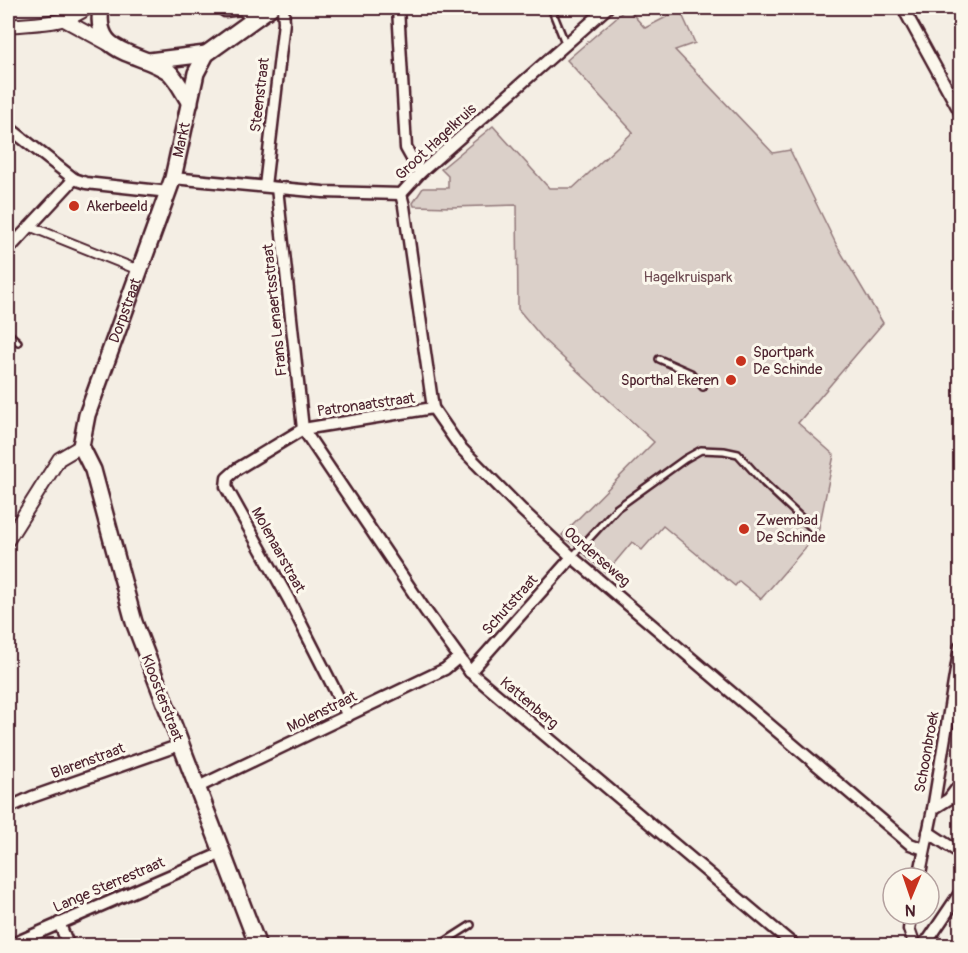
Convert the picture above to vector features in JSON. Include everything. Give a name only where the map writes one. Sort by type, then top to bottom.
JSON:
[{"type":"main road","points":[[101,8],[99,26],[111,45]]},
{"type":"main road","name":"Markt","points":[[171,185],[196,73],[206,54],[270,8]]},
{"type":"main road","name":"Markt","points":[[111,45],[120,51],[149,61],[170,73],[190,103]]},
{"type":"main road","name":"Markt","points":[[149,61],[206,54]]},
{"type":"main road","name":"Dorpstraat","points":[[81,446],[87,415],[171,185]]},
{"type":"main road","name":"Kloosterstraat","points":[[81,446],[93,470],[134,622],[258,945]]},
{"type":"street","points":[[8,26],[64,20],[87,8]]},
{"type":"street","points":[[221,8],[225,11],[242,9],[255,20]]},
{"type":"street","name":"Steenstraat","points":[[271,187],[284,22],[283,8]]},
{"type":"street","points":[[398,8],[406,148],[420,174]]},
{"type":"street","name":"Groot Hagelkruis","points":[[74,179],[86,183],[271,187],[323,192],[401,194],[420,174],[607,8]]},
{"type":"street","points":[[903,8],[960,112]]},
{"type":"street","points":[[64,20],[111,45]]},
{"type":"street","points":[[8,127],[74,179],[8,250]]},
{"type":"street","name":"Frans Lenaertsstraat","points":[[271,187],[303,429]]},
{"type":"street","name":"Oorderseweg","points":[[401,194],[433,408],[460,447],[572,557],[910,844],[924,849]]},
{"type":"street","points":[[29,226],[131,267],[142,268]]},
{"type":"street","name":"Patronaatstraat","points":[[303,429],[433,408]]},
{"type":"street","name":"Kattenberg","points":[[303,429],[458,658],[470,672],[795,945]]},
{"type":"street","name":"Molenaarstraat","points":[[303,429],[237,469],[227,478],[226,487],[289,600],[348,716]]},
{"type":"street","points":[[8,540],[59,459],[81,446]]},
{"type":"street","name":"Schutstraat","points":[[470,672],[572,557]]},
{"type":"street","name":"Schoonbroek","points":[[921,866],[957,700],[960,646]]},
{"type":"street","name":"Molenstraat","points":[[196,788],[446,669],[458,658]]},
{"type":"street","name":"Blarenstraat","points":[[8,808],[32,797],[180,745]]},
{"type":"street","name":"Schoonbroek","points":[[933,809],[949,800],[960,784]]},
{"type":"street","points":[[928,832],[960,853]]},
{"type":"street","name":"Lange Sterrestraat","points":[[8,945],[222,853]]},
{"type":"street","points":[[910,926],[917,945],[929,939],[960,893]]},
{"type":"street","points":[[59,923],[69,945]]},
{"type":"lane","points":[[551,8],[566,45]]},
{"type":"lane","points":[[8,333],[18,342]]},
{"type":"lane","points":[[659,359],[691,373],[703,387]]},
{"type":"lane","points":[[572,557],[617,508],[701,450],[738,454],[764,483],[812,528]]},
{"type":"lane","points":[[438,945],[471,924]]},
{"type":"green space","name":"Hagelkruispark","points":[[627,8],[645,28],[680,10],[695,43],[675,50],[773,153],[790,150],[836,244],[883,323],[798,423],[834,455],[818,533],[761,599],[739,581],[735,586],[663,526],[642,550],[632,542],[606,573],[562,535],[654,442],[545,341],[518,309],[517,205],[451,207],[414,206],[413,203],[423,188],[448,188],[448,176],[441,169],[493,126],[549,188],[573,188],[633,132],[567,60]]},
{"type":"place","name":"Akerbeeld","points":[[74,206]]},
{"type":"place","name":"Sportpark De Schinde","points":[[741,361]]},
{"type":"place","name":"Sporthal Ekeren","points":[[731,380]]},
{"type":"place","name":"Zwembad De Schinde","points":[[744,529]]}]
